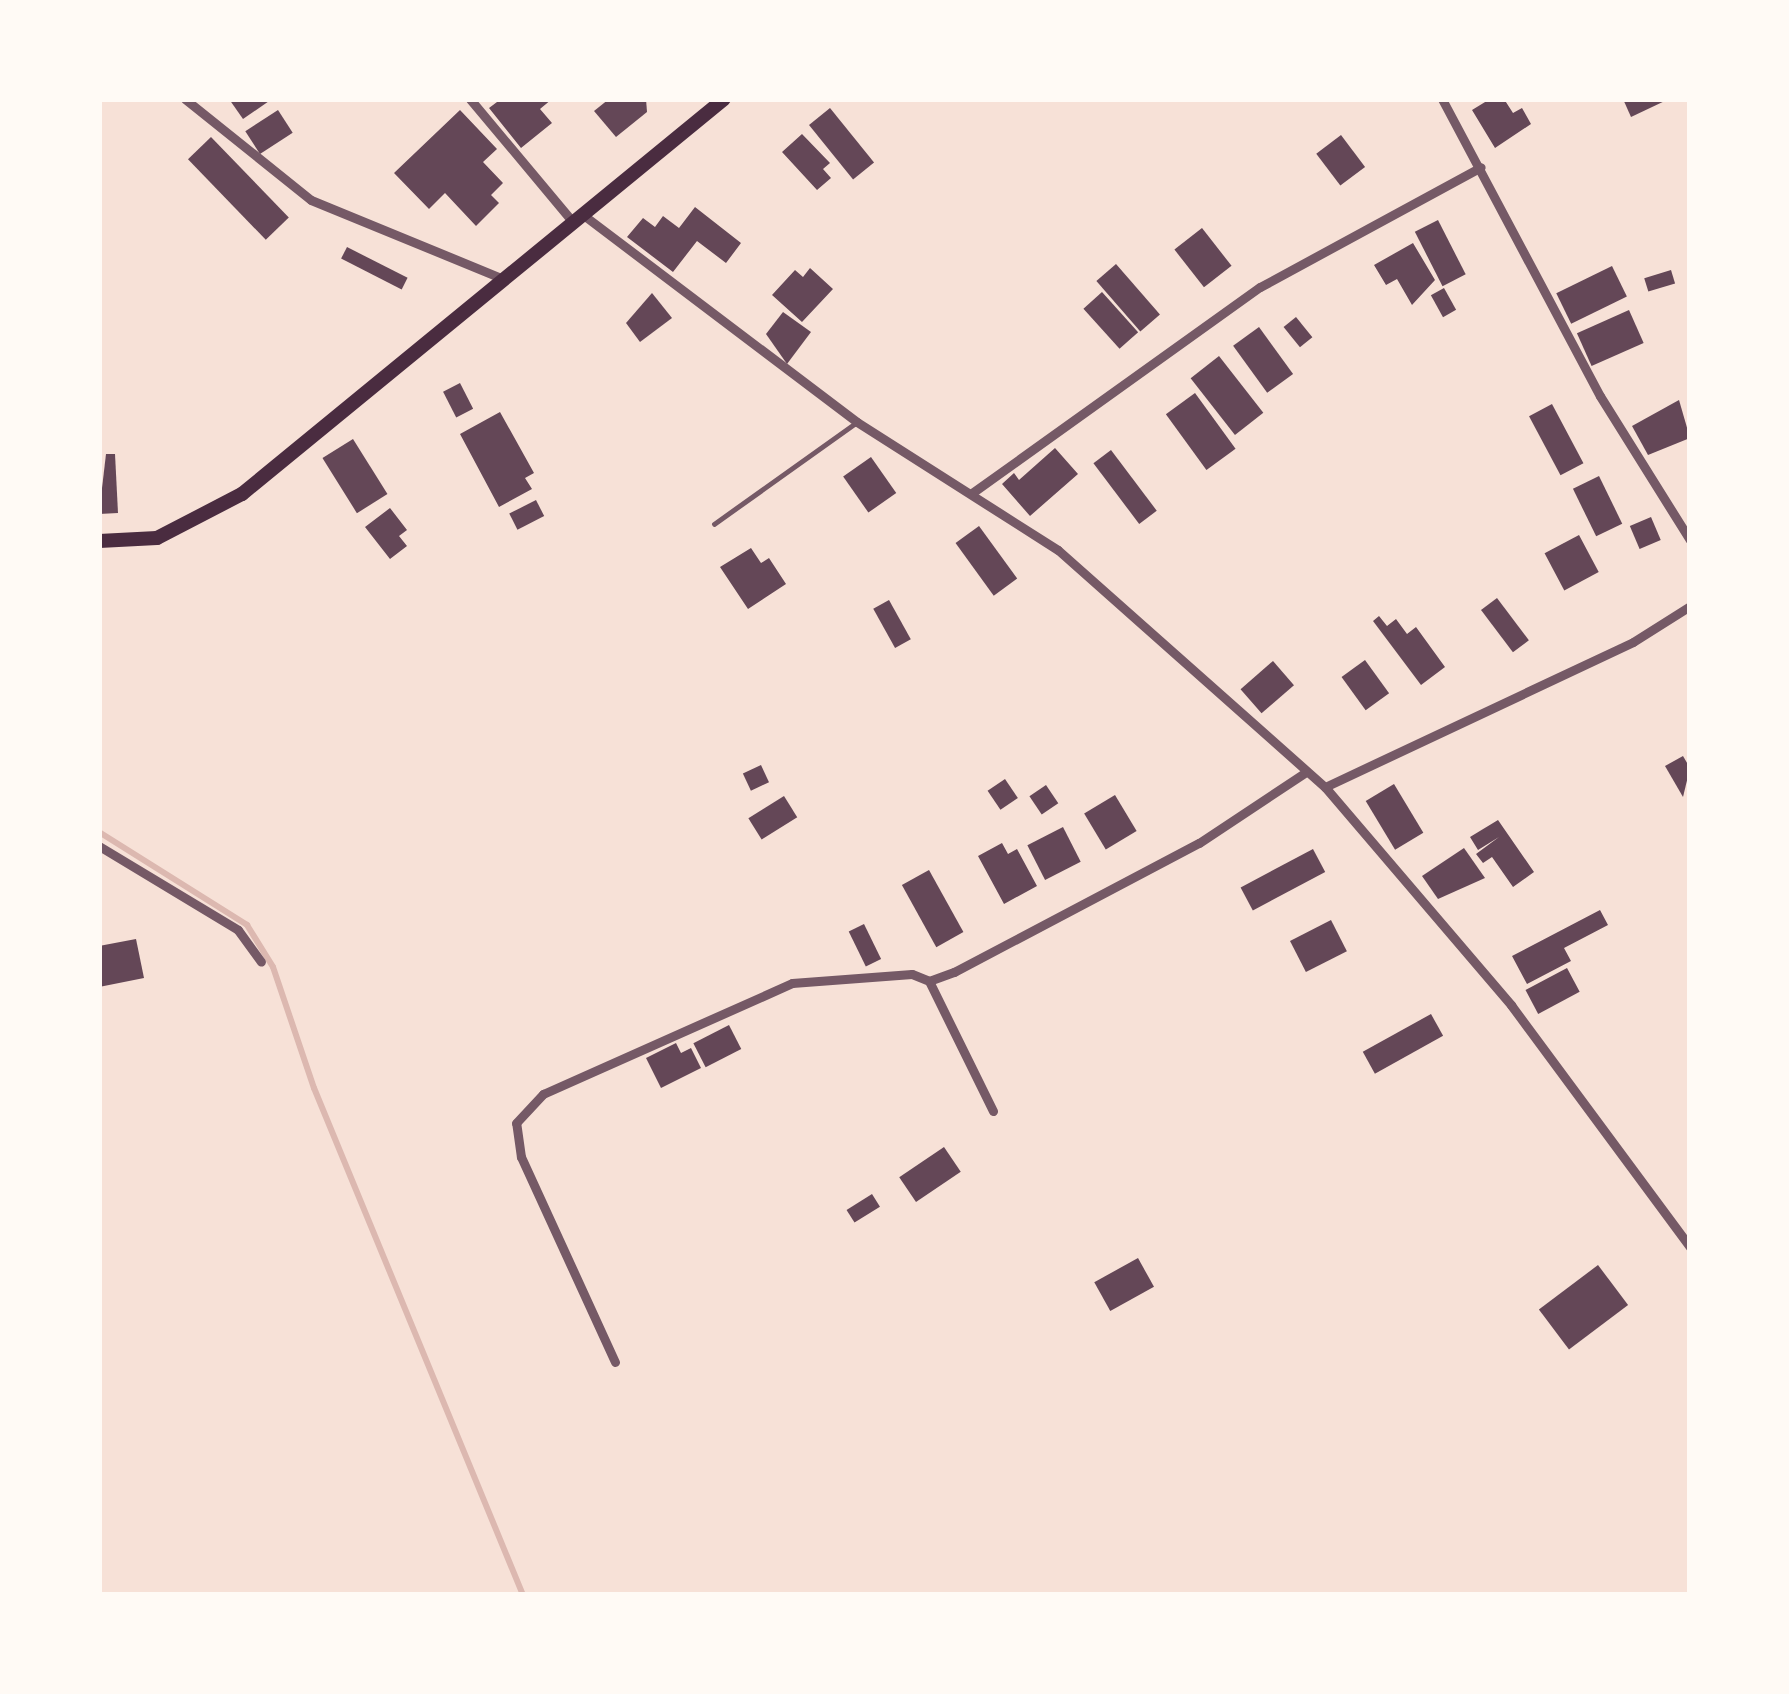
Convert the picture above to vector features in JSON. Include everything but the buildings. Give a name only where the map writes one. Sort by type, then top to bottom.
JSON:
[{"type":"main road","points":[[99,542],[158,538],[242,494],[724,99]]},
{"type":"street","points":[[185,99],[290,188],[504,279]]},
{"type":"street","points":[[470,99],[578,218],[857,422],[1078,566],[1325,788],[1511,1005],[1690,1247]]},
{"type":"street","points":[[1442,99],[1600,396],[1690,540]]},
{"type":"street","points":[[972,493],[1260,287],[1481,167]]},
{"type":"street","points":[[1325,788],[1634,642],[1690,606]]},
{"type":"street","points":[[615,1362],[590,1292],[521,1156],[516,1123],[543,1094],[792,983],[891,974],[929,981],[1199,843],[1306,772]]},
{"type":"street","points":[[99,847],[238,930],[261,962]]},
{"type":"street","points":[[929,981],[993,1111]]},
{"type":"lane","points":[[714,524],[857,422]]},
{"type":"waterway","points":[[99,832],[247,925],[273,967],[314,1088],[523,1595]]}]
